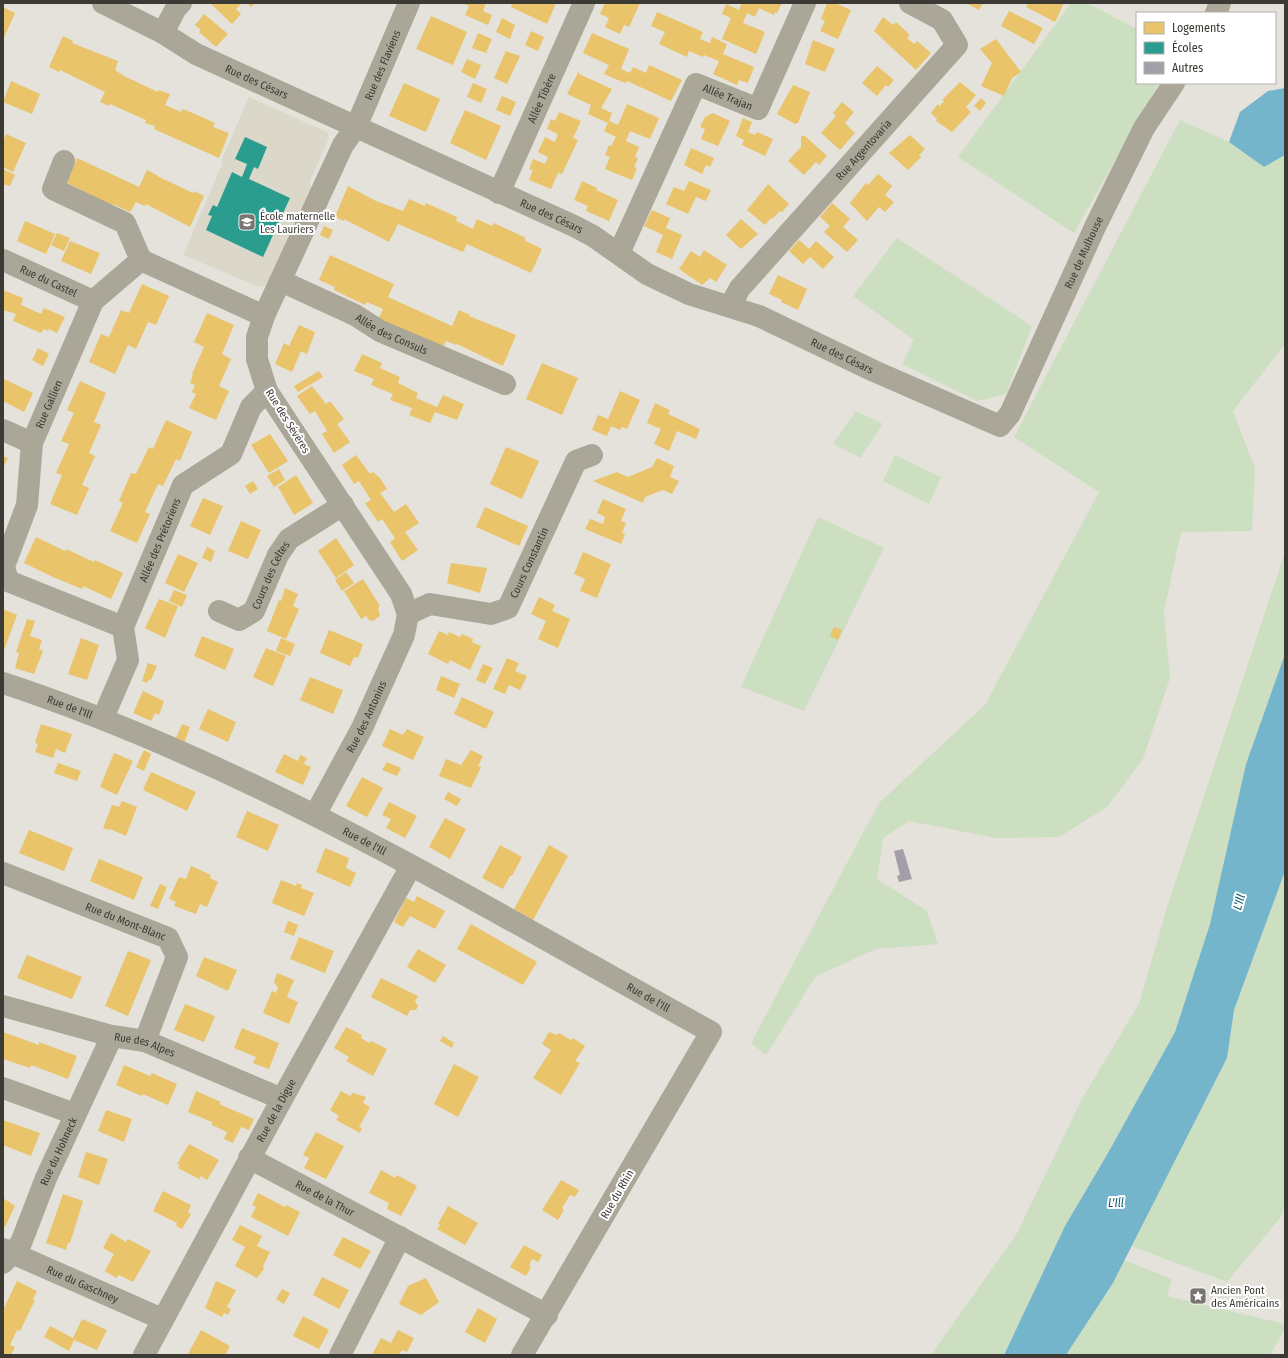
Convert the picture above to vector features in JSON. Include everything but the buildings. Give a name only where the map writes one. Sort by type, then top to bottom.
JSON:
[{"type":"street","name":"Rue des Césars","points":[[103,3],[163,33],[196,54],[587,233],[647,274],[689,294],[759,316],[881,374],[1000,426]]},
{"type":"street","points":[[163,33],[176,8],[181,3]]},
{"type":"street","name":"Rue des Flaviens","points":[[356,126],[409,3]]},
{"type":"street","name":"Allée Tibère","points":[[500,193],[584,3]]},
{"type":"street","name":"Allée Trajan","points":[[619,254],[696,84],[758,109],[805,3]]},
{"type":"street","name":"Rue Argentovaria","points":[[730,306],[740,288],[957,45],[942,20],[910,3]]},
{"type":"street","name":"Rue de Mulhouse","points":[[1000,426],[1010,414],[1095,227],[1144,128],[1173,84]]},
{"type":"street","name":"Rue des Sévères","points":[[356,126],[343,145],[264,316],[257,337],[257,358],[267,391],[401,594],[408,614]]},
{"type":"street","points":[[64,161],[53,189],[125,223],[142,260],[264,316]]},
{"type":"street","name":"Rue du Castel","points":[[3,260],[93,301]]},
{"type":"street","name":"Rue Gallien","points":[[123,627],[8,581],[4,566],[27,505],[32,443],[93,301],[142,260]]},
{"type":"street","name":"Allée des Consuls","points":[[281,281],[354,315],[380,331],[505,384]]},
{"type":"street","name":"Allée des Prétoriens","points":[[123,627],[183,485],[231,454],[251,407],[267,391]]},
{"type":"street","points":[[3,430],[32,443]]},
{"type":"street","name":"Cours Constantin","points":[[408,614],[430,604],[491,614],[508,608],[576,461],[592,455]]},
{"type":"street","name":"Cours des Celtes","points":[[219,611],[239,620],[254,611],[278,555],[289,539],[342,505]]},
{"type":"street","name":"Rue des Antonins","points":[[315,815],[362,728],[404,635],[408,614]]},
{"type":"street","points":[[103,718],[128,660],[123,627]]},
{"type":"street","name":"Rue de l'Ill","points":[[3,683],[103,718],[236,776],[315,815],[411,866],[711,1032]]},
{"type":"street","name":"Rue de la Digue","points":[[144,1355],[249,1158],[411,866]]},
{"type":"street","name":"Rue du Mont-Blanc","points":[[3,872],[168,938],[178,957],[145,1041]]},
{"type":"street","name":"Rue des Alpes","points":[[3,1006],[112,1036],[145,1041],[282,1099]]},
{"type":"street","name":"Rue du Rhin","points":[[522,1355],[547,1315],[711,1032]]},
{"type":"street","name":"Rue du Hohneck","points":[[6,1256],[21,1243],[46,1178],[112,1036]]},
{"type":"street","points":[[3,1088],[75,1114]]},
{"type":"street","name":"Rue de la Thur","points":[[249,1158],[547,1315]]},
{"type":"street","points":[[340,1355],[400,1237]]},
{"type":"street","name":"Rue du Gaschney","points":[[6,1256],[162,1319]]},
{"type":"shaded area","name":"École maternelle Les Lauriers","points":[[249,97],[327,132],[329,138],[310,181],[311,188],[267,285],[259,287],[183,255]]},
{"type":"green space","points":[[1071,3],[1087,3],[1136,28],[1136,84],[1158,84],[1074,233],[958,157]]},
{"type":"green space","points":[[1180,120],[1229,142],[1264,167],[1285,155],[1285,344],[1233,411],[1255,468],[1252,531],[1181,532],[1164,611],[1170,678],[1143,759],[1107,807],[1059,837],[996,838],[909,821],[883,838],[877,879],[927,911],[938,944],[876,949],[816,976],[766,1055],[751,1043],[879,803],[985,705],[1099,492],[1014,437]]},
{"type":"green space","points":[[897,238],[1032,326],[1006,394],[977,401],[902,364],[914,340],[853,296]]},
{"type":"green space","points":[[856,411],[883,424],[860,458],[833,444]]},
{"type":"green space","points":[[895,455],[941,477],[929,504],[883,481]]},
{"type":"green space","points":[[818,517],[884,548],[804,711],[741,687]]},
{"type":"green space","points":[[1285,552],[1285,654],[1246,764],[1210,924],[1175,1032],[1108,1153],[1065,1226],[1004,1355],[931,1355],[1016,1235],[1083,1097],[1139,1004],[1168,904]]},
{"type":"green space","points":[[1285,871],[1285,1204],[1281,1217],[1227,1282],[1131,1246],[1227,1058],[1234,1010]]},
{"type":"green space","points":[[1124,1260],[1172,1279],[1167,1296],[1285,1324],[1285,1329],[1270,1355],[1066,1355],[1113,1283]]},
{"type":"water","points":[[1285,88],[1285,155],[1264,167],[1229,142],[1240,112],[1268,91]]},
{"type":"water","name":"L'Ill","points":[[1285,654],[1285,871],[1234,1010],[1227,1058],[1113,1283],[1066,1355],[1004,1355],[1065,1226],[1108,1153],[1175,1032],[1210,924],[1246,764]]},
{"type":"place","name":"École maternelle Les Lauriers","points":[[247,222]]},
{"type":"place","name":"Ancien Pont des Américains","points":[[1198,1296]]}]
